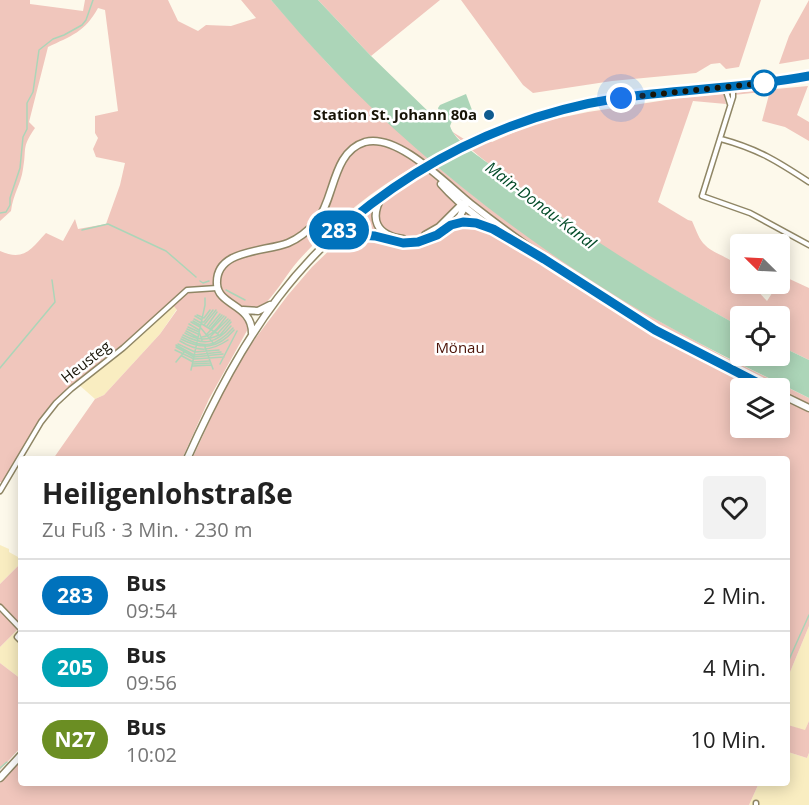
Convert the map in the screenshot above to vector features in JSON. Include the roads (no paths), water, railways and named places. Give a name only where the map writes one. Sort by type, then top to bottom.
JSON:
[{"type":"main road","points":[[188,456],[220,389],[252,333],[300,269],[328,240],[383,194],[416,173],[485,135],[582,105],[621,98],[809,76]]},
{"type":"main road","points":[[252,333],[251,321],[242,310],[223,297],[217,288],[219,270],[228,260],[286,244],[311,228],[326,207],[341,164],[357,146],[375,141],[401,148],[493,229]]},
{"type":"main road","points":[[383,194],[376,207],[377,224],[387,234],[401,239],[413,239],[431,232],[443,225],[465,203]]},
{"type":"main road","points":[[328,240],[358,235],[375,236],[403,243],[418,242],[437,235],[451,225],[460,216],[465,203]]},
{"type":"main road","points":[[465,203],[544,259]]},
{"type":"main road","points":[[451,225],[463,222],[476,223],[493,229],[655,330],[749,378]]},
{"type":"main road","points":[[242,310],[258,311],[272,305]]},
{"type":"main road","points":[[790,399],[809,408]]},
{"type":"main road","points":[[0,778],[18,757]]},
{"type":"street","points":[[729,87],[730,104],[702,196],[750,213],[809,245]]},
{"type":"street","points":[[721,139],[766,154],[809,182]]},
{"type":"street","name":"Heusteg","points":[[21,456],[41,422],[71,388],[123,348],[187,290],[217,288]]},
{"type":"street","name":"Heusteg","points":[[0,491],[18,461]]},
{"type":"street","points":[[0,607],[18,627]]},
{"type":"water","name":"Main-Donau-Kanal","points":[[271,0],[318,0],[434,117],[440,115],[438,108],[440,105],[466,94],[472,110],[452,121],[450,126],[457,138],[525,191],[585,233],[677,291],[730,321],[730,358],[651,317],[600,286],[492,211],[391,126],[307,41]]},
{"type":"water","points":[[790,351],[809,360],[809,398],[790,388],[790,378],[769,378],[745,366],[790,366]]},
{"type":"waterway","points":[[0,213],[6,212],[10,205],[10,198],[20,168],[23,137],[27,129],[27,103],[33,92],[39,50],[53,39],[82,25],[93,0]]},
{"type":"waterway","points":[[82,230],[108,224],[166,251],[196,277]]},
{"type":"waterway","points":[[0,368],[55,302],[52,280]]},
{"type":"waterway","points":[[200,281],[203,283],[209,281]]},
{"type":"waterway","points":[[226,290],[245,300]]},
{"type":"waterway","points":[[191,370],[205,298]]},
{"type":"waterway","points":[[197,315],[204,318],[210,310]]},
{"type":"waterway","points":[[202,322],[213,310]]},
{"type":"waterway","points":[[204,325],[216,310]]},
{"type":"waterway","points":[[207,326],[217,312]]},
{"type":"waterway","points":[[209,327],[220,314]]},
{"type":"waterway","points":[[211,328],[222,315]]},
{"type":"waterway","points":[[195,316],[202,320]]},
{"type":"waterway","points":[[207,334],[224,316]]},
{"type":"waterway","points":[[202,337],[213,333],[226,317]]},
{"type":"waterway","points":[[194,319],[201,323]]},
{"type":"waterway","points":[[210,337],[228,319]]},
{"type":"waterway","points":[[218,333],[230,320]]},
{"type":"waterway","points":[[193,321],[200,325]]},
{"type":"waterway","points":[[191,322],[200,327]]},
{"type":"waterway","points":[[220,335],[231,322]]},
{"type":"waterway","points":[[189,324],[199,330]]},
{"type":"waterway","points":[[202,324],[218,334]]},
{"type":"waterway","points":[[183,335],[203,342],[215,340],[231,326]]},
{"type":"waterway","points":[[188,327],[199,332],[202,340]]},
{"type":"waterway","points":[[200,327],[214,344]]},
{"type":"waterway","points":[[182,337],[197,343],[209,344],[221,339],[233,328]]},
{"type":"waterway","points":[[187,329],[198,334]]},
{"type":"waterway","points":[[181,339],[196,345],[209,346],[222,341],[234,330]]},
{"type":"waterway","points":[[186,331],[197,337]]},
{"type":"waterway","points":[[220,364],[237,331]]},
{"type":"waterway","points":[[185,333],[202,339],[219,335]]},
{"type":"waterway","points":[[180,341],[198,349],[204,349],[215,347],[228,340]]},
{"type":"waterway","points":[[178,344],[195,352],[219,350]]},
{"type":"waterway","points":[[176,345],[194,355],[221,352]]},
{"type":"waterway","points":[[176,347],[194,357],[223,354]]},
{"type":"waterway","points":[[205,347],[213,369]]},
{"type":"waterway","points":[[175,350],[194,359],[224,357]]},
{"type":"waterway","points":[[176,362],[185,351]]},
{"type":"waterway","points":[[182,356],[193,362],[209,361]]},
{"type":"waterway","points":[[193,364],[210,363]]},
{"type":"waterway","points":[[193,366],[211,365]]},
{"type":"waterway","points":[[790,658],[809,615]]},
{"type":"waterway","points":[[0,768],[7,762]]},
{"type":"place","name":"Station St. Johann 80a","points":[[489,115]]},
{"type":"park label","name":"Mönau","points":[[460,348]]}]
